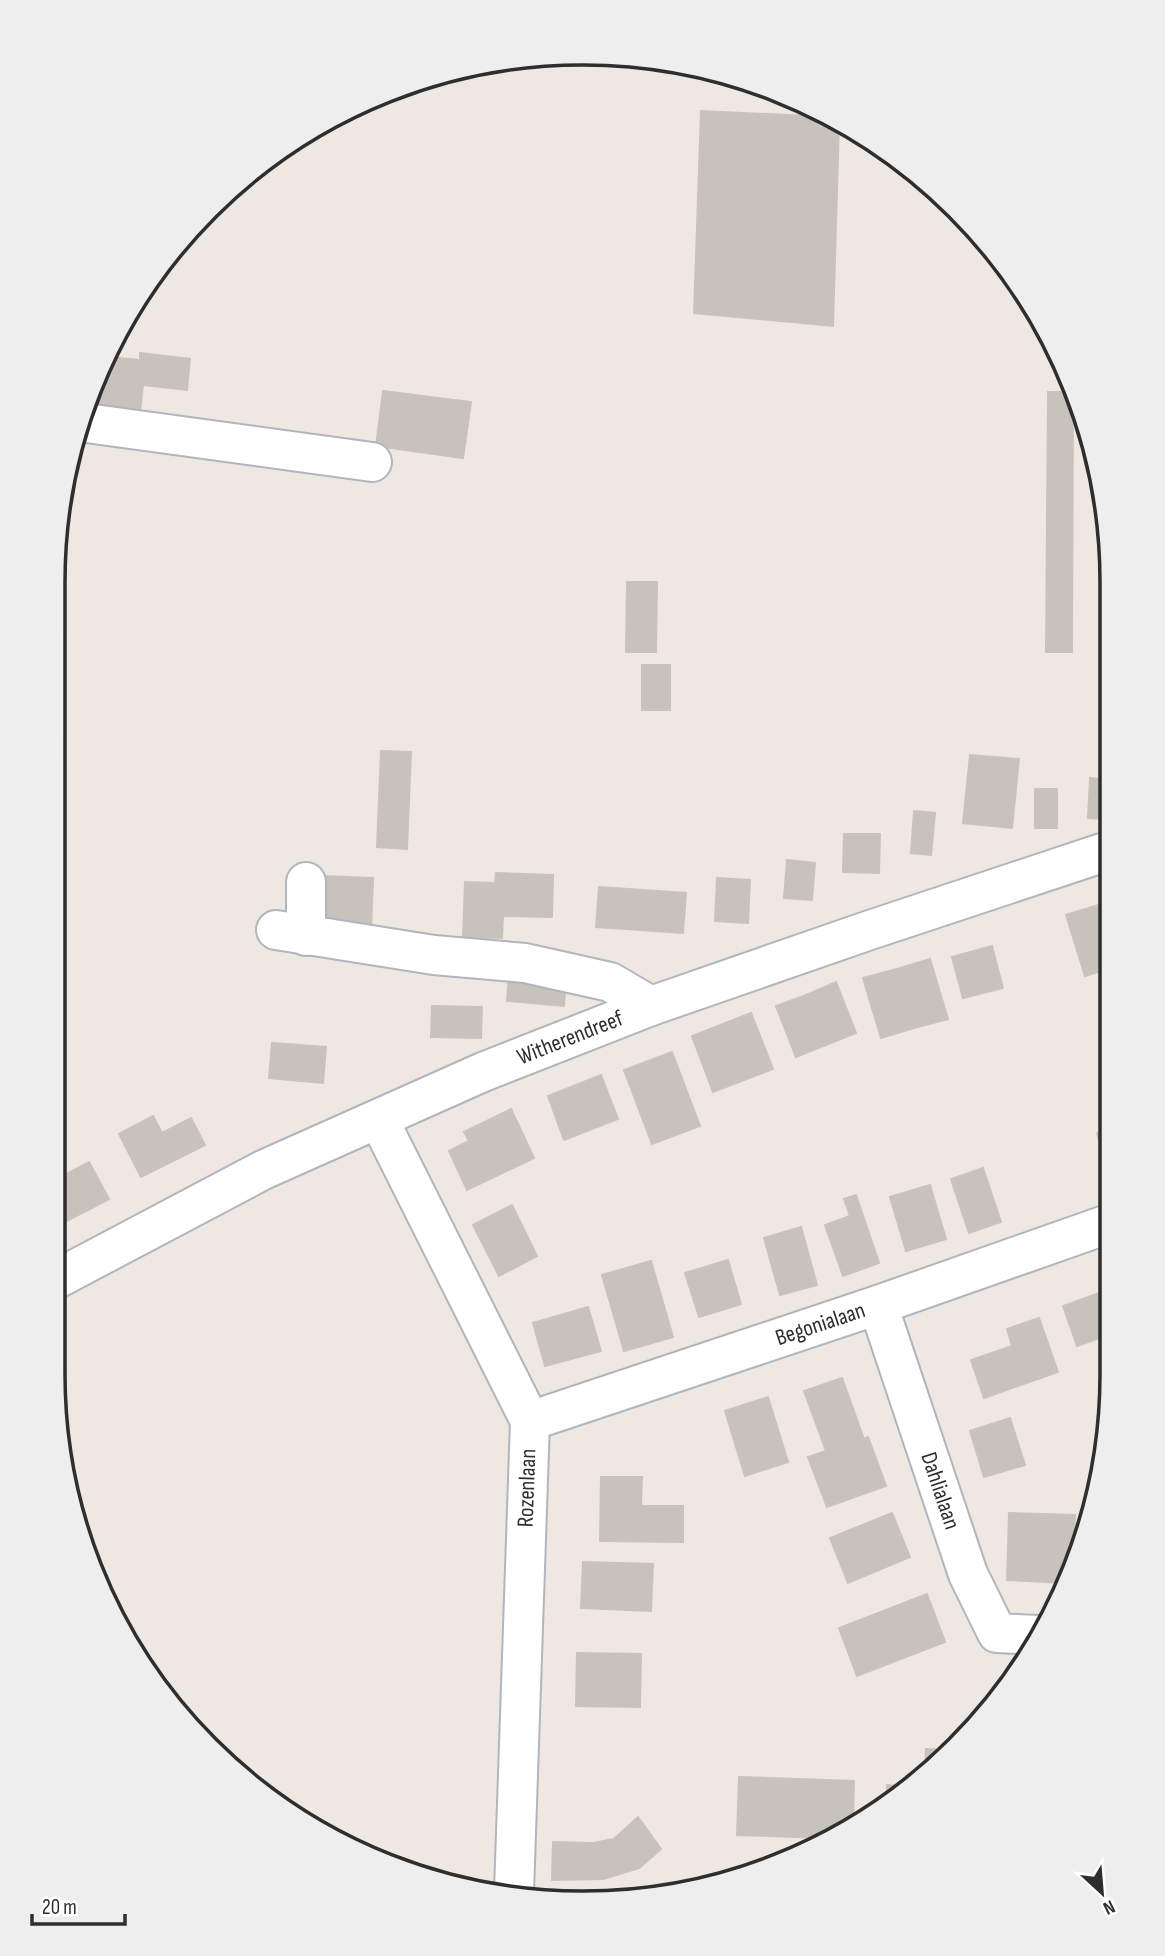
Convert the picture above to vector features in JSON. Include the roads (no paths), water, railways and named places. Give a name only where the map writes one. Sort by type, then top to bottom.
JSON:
[{"type":"street","points":[[90,423],[372,462]]},
{"type":"street","name":"Witherendreef","points":[[65,1275],[262,1170],[380,1120],[483,1072],[651,1006],[1100,854]]},
{"type":"street","points":[[306,882],[291,933],[434,955],[525,963],[610,982],[651,1006]]},
{"type":"street","name":"Rozenlaan","points":[[380,1120],[530,1421],[514,1887]]},
{"type":"street","name":"Begonialaan","points":[[530,1421],[878,1305],[1100,1227]]},
{"type":"street","name":"Dahlialaan","points":[[878,1305],[968,1574],[997,1633],[1029,1635]]}]
